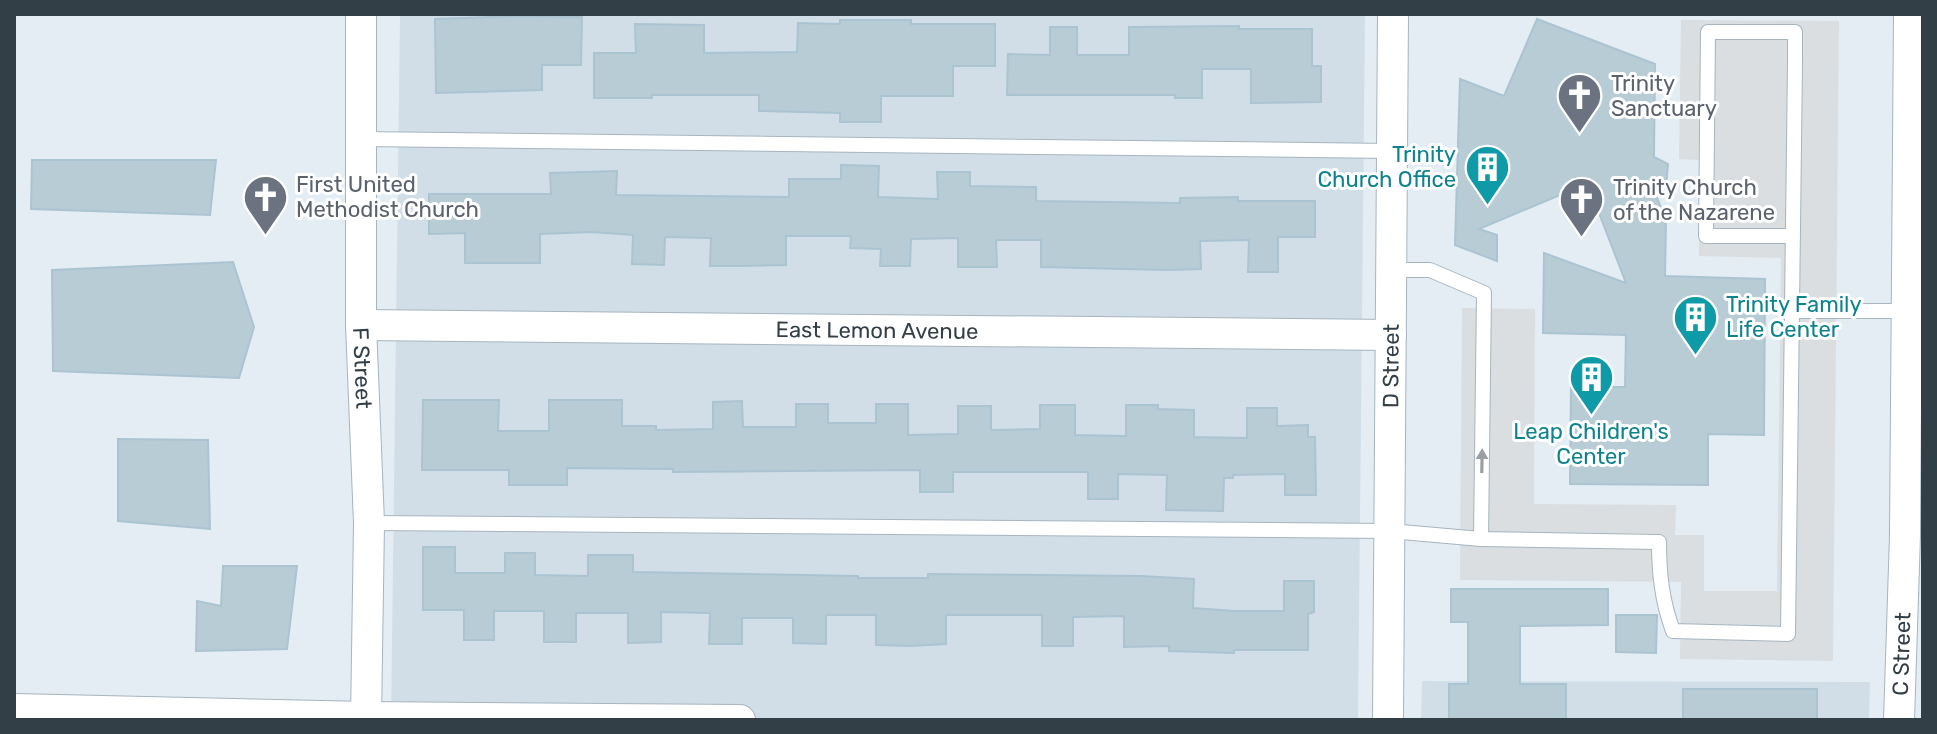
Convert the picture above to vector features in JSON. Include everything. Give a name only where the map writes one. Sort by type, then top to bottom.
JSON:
[{"type":"street","name":"F Street","points":[[361,14],[361,325],[369,523],[366,718]]},
{"type":"street","name":"D Street","points":[[1388,720],[1393,14]]},
{"type":"street","name":"C Street","points":[[1899,720],[1914,535],[1915,155],[1909,14]]},
{"type":"street","name":"East Lemon Avenue","points":[[361,325],[1391,335]]},
{"type":"street","points":[[14,709],[120,716],[740,720]]},
{"type":"lane","points":[[369,523],[1390,531],[1481,539],[1659,542],[1659,579],[1673,631],[1788,634],[1793,236],[1795,32],[1708,32],[1706,236],[1793,236]]},
{"type":"lane","points":[[361,139],[1391,151]]},
{"type":"lane","points":[[1391,270],[1430,270],[1484,293],[1481,539]]},
{"type":"lane","points":[[1792,311],[1913,331]]},
{"type":"shaded area","points":[[400,14],[1365,14],[1358,720],[391,720]]},
{"type":"shaded area","points":[[1681,20],[1839,21],[1833,661],[1680,659],[1681,582],[1460,580],[1462,308],[1535,309],[1534,504],[1676,505],[1675,535],[1704,535],[1704,591],[1777,591],[1781,258],[1699,256],[1699,160],[1679,159]]},
{"type":"shaded area","points":[[1422,681],[1870,682],[1869,720],[1421,720]]},
{"type":"building","points":[[582,17],[581,65],[542,65],[542,90],[436,93],[435,19]]},
{"type":"building","points":[[1537,19],[1655,64],[1654,157],[1668,164],[1666,186],[1654,190],[1666,220],[1665,276],[1765,279],[1764,435],[1708,434],[1708,485],[1570,484],[1571,387],[1625,387],[1626,335],[1543,333],[1544,253],[1626,283],[1597,208],[1567,192],[1479,229],[1497,235],[1497,261],[1455,245],[1460,79],[1504,96]]},
{"type":"building","points":[[840,20],[995,24],[995,66],[953,66],[953,96],[881,96],[881,122],[840,122],[840,113],[759,111],[759,95],[594,98],[594,53],[636,53],[635,24],[704,25],[704,53],[797,52],[798,23],[840,24]]},
{"type":"building","points":[[1239,26],[1239,29],[1312,29],[1312,66],[1321,66],[1321,102],[1251,103],[1251,69],[1202,69],[1202,98],[1175,98],[1175,95],[1007,95],[1008,54],[1050,55],[1050,27],[1077,27],[1077,55],[1129,55],[1129,27]]},
{"type":"building","points":[[32,160],[216,160],[210,215],[31,209]]},
{"type":"building","points":[[841,165],[879,166],[878,197],[938,199],[937,172],[970,172],[970,186],[1036,187],[1036,201],[1180,203],[1180,198],[1238,197],[1238,201],[1315,201],[1315,237],[1278,237],[1278,272],[1248,272],[1249,240],[1200,241],[1201,269],[1167,270],[1041,267],[1041,240],[996,240],[997,267],[958,267],[958,238],[911,239],[910,266],[880,266],[881,249],[850,248],[851,236],[786,236],[786,265],[744,266],[710,266],[711,238],[665,237],[664,265],[632,264],[633,235],[592,232],[540,234],[540,263],[465,263],[465,233],[429,234],[429,194],[551,194],[550,173],[617,171],[616,195],[789,197],[789,179],[841,179]]},
{"type":"building","points":[[233,262],[254,327],[239,378],[53,371],[52,270]]},
{"type":"building","points":[[423,400],[499,400],[498,431],[549,431],[549,400],[622,400],[622,426],[656,426],[656,430],[713,429],[713,402],[742,401],[743,427],[796,427],[796,404],[828,404],[828,423],[876,423],[876,404],[908,404],[908,435],[958,434],[958,406],[991,406],[991,430],[1040,429],[1040,405],[1075,405],[1075,435],[1126,436],[1126,405],[1158,405],[1158,409],[1194,410],[1194,437],[1247,438],[1247,408],[1277,408],[1277,426],[1308,425],[1308,437],[1315,437],[1316,495],[1285,495],[1285,474],[1233,475],[1233,478],[1224,478],[1223,511],[1166,510],[1167,475],[1118,474],[1118,499],[1088,499],[1088,472],[953,472],[953,492],[920,492],[920,470],[673,472],[673,469],[567,468],[567,485],[509,485],[509,470],[422,470]]},
{"type":"building","points":[[118,439],[208,440],[210,529],[118,521]]},
{"type":"building","points":[[423,547],[455,547],[455,573],[505,573],[505,553],[535,553],[535,575],[588,576],[588,555],[633,555],[633,572],[858,578],[928,578],[928,574],[1194,579],[1193,608],[1235,611],[1284,611],[1284,581],[1314,581],[1314,612],[1308,614],[1308,650],[1234,650],[1234,653],[1169,651],[1169,646],[1124,647],[1124,616],[1073,617],[1073,646],[1042,646],[1042,615],[946,615],[946,644],[910,646],[876,645],[876,615],[826,615],[826,644],[793,643],[793,618],[742,618],[742,644],[709,644],[710,613],[661,612],[661,642],[628,643],[628,613],[576,613],[576,642],[544,642],[544,611],[494,611],[494,640],[464,640],[464,610],[423,610]]},
{"type":"building","points":[[223,566],[297,566],[287,649],[196,651],[197,601],[221,606]]},
{"type":"building","points":[[1451,589],[1608,589],[1608,625],[1520,626],[1520,684],[1566,684],[1566,720],[1449,719],[1449,684],[1468,684],[1468,622],[1451,622]]},
{"type":"building","points":[[1616,615],[1657,615],[1656,653],[1616,652]]},
{"type":"building","points":[[1683,689],[1817,689],[1817,720],[1683,720]]},
{"type":"place","name":"Trinity Sanctuary","points":[[1580,135]]},
{"type":"place","name":"Trinity Church Office","points":[[1487,206]]},
{"type":"place","name":"First United Methodist Church","points":[[265,236]]},
{"type":"place","name":"Trinity Church of the Nazarene","points":[[1582,239]]},
{"type":"place","name":"Trinity Family Life Center","points":[[1695,356]]},
{"type":"place","name":"Leap Children's Center","points":[[1591,417]]}]
